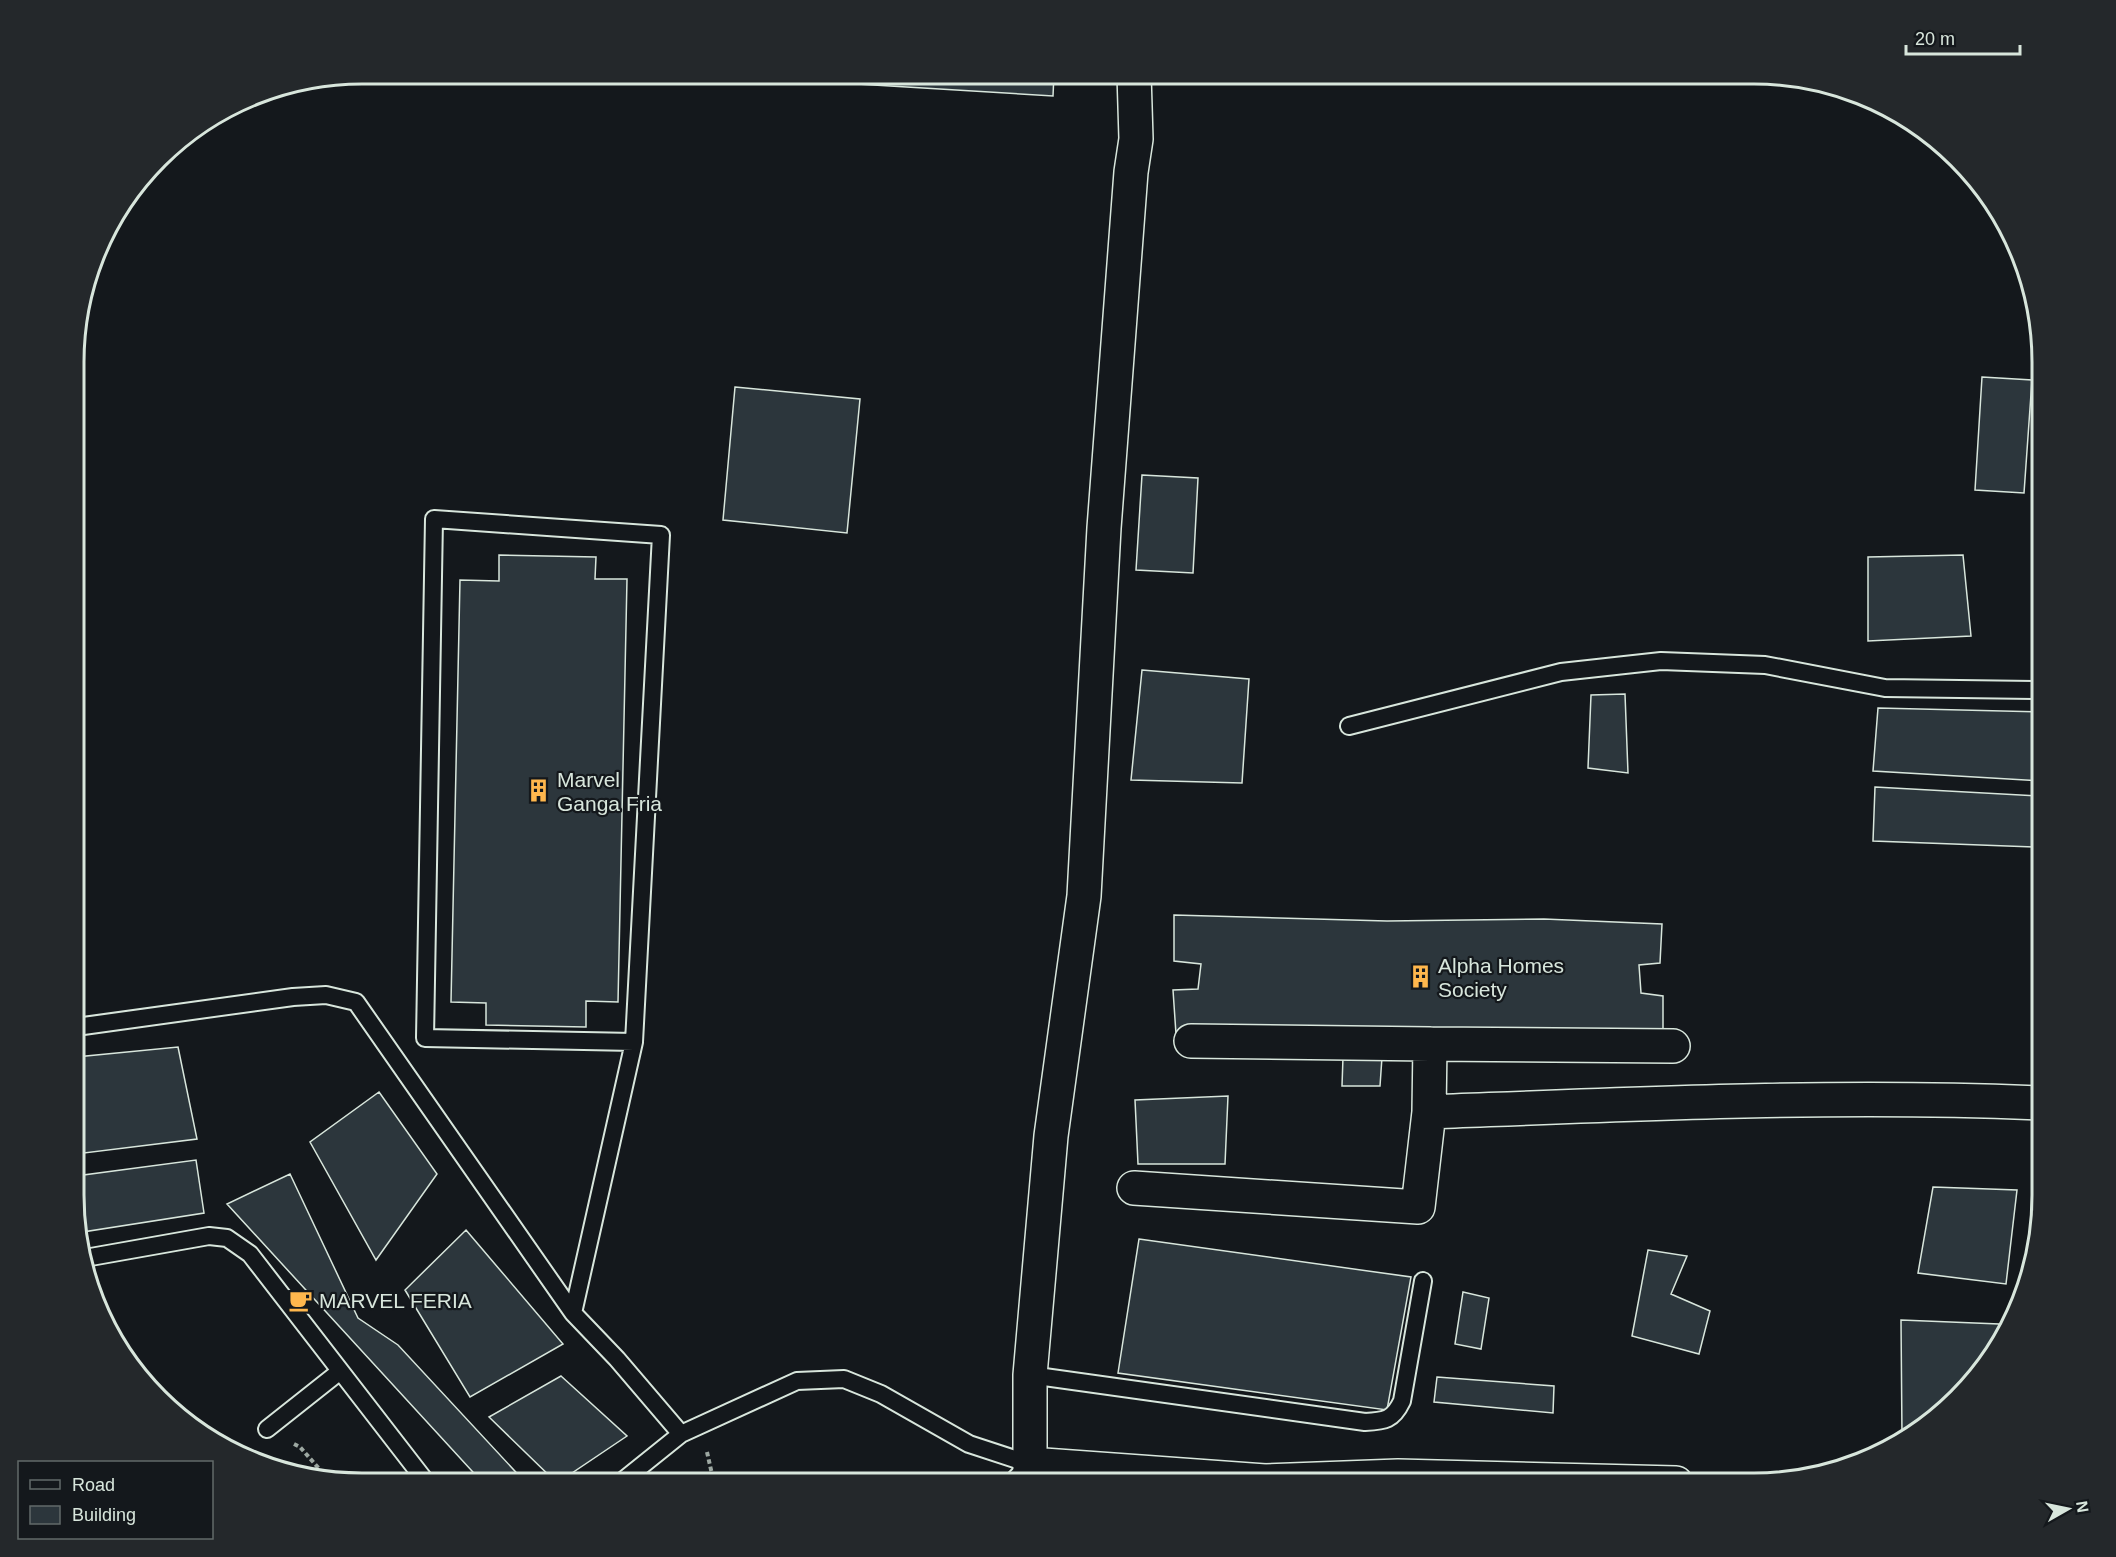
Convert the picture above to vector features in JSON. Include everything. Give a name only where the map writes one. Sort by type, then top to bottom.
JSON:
[{"type":"street","points":[[1024,1473],[1030,1375],[1051,1136],[1084,896],[1104,528],[1136,139],[1134,84]]},
{"type":"street","points":[[1191,1041],[1673,1046]]},
{"type":"street","points":[[1134,1188],[1418,1207],[1429,1112],[1431,1044]]},
{"type":"street","points":[[1429,1112],[1723,1100],[1943,1099],[2032,1103]]},
{"type":"lane","points":[[573,1313],[634,1042],[661,535],[434,519],[425,1038],[634,1042]]},
{"type":"lane","points":[[1349,726],[1561,672],[1661,661],[1764,665],[1885,688],[2032,690]]},
{"type":"lane","points":[[84,1026],[326,995],[356,1002],[573,1313],[617,1359],[681,1434]]},
{"type":"lane","points":[[91,1257],[209,1236],[227,1238],[250,1254],[419,1473]]},
{"type":"lane","points":[[1030,1375],[1365,1422],[1383,1421],[1396,1413],[1402,1401],[1423,1281]]},
{"type":"lane","points":[[267,1430],[339,1372]]},
{"type":"lane","points":[[632,1473],[681,1434],[797,1381],[844,1379],[881,1394],[1017,1473]]},
{"type":"path","points":[[267,1430],[300,1447],[321,1470]]},
{"type":"building","points":[[857,84],[1054,84],[1053,96]]},
{"type":"building","points":[[1982,377],[2032,380],[2024,493],[1975,490]]},
{"type":"building","points":[[735,387],[860,399],[847,533],[723,520]]},
{"type":"building","points":[[1142,475],[1198,478],[1193,573],[1136,570]]},
{"type":"building","name":"Marvel Ganga Fria","points":[[499,555],[596,557],[595,579],[627,579],[618,1002],[586,1001],[586,1027],[486,1025],[486,1003],[451,1002],[460,580],[499,581]]},
{"type":"building","points":[[1963,555],[1971,636],[1868,641],[1868,557]]},
{"type":"building","points":[[1142,670],[1249,679],[1242,783],[1131,780]]},
{"type":"building","points":[[1625,694],[1628,773],[1588,768],[1591,695]]},
{"type":"building","points":[[1878,708],[2032,712],[2032,780],[1873,771]]},
{"type":"building","points":[[1875,787],[2032,796],[2032,847],[1873,841]]},
{"type":"building","name":"Alpha Homes Society","points":[[1174,915],[1387,921],[1544,919],[1662,924],[1660,963],[1639,965],[1641,993],[1663,996],[1663,1030],[1176,1034],[1173,990],[1198,989],[1201,964],[1174,961]]},
{"type":"building","points":[[178,1047],[197,1139],[84,1153],[84,1056]]},
{"type":"building","points":[[1343,1057],[1382,1057],[1380,1086],[1342,1086]]},
{"type":"building","points":[[379,1092],[437,1174],[376,1260],[310,1142]]},
{"type":"building","points":[[1228,1096],[1225,1164],[1138,1164],[1135,1100]]},
{"type":"building","points":[[196,1160],[204,1213],[86,1231],[84,1175]]},
{"type":"building","points":[[290,1174],[358,1318],[398,1345],[517,1473],[474,1473],[227,1204]]},
{"type":"building","points":[[1933,1187],[2017,1190],[2006,1284],[1918,1273]]},
{"type":"building","points":[[466,1230],[563,1344],[470,1397],[405,1290]]},
{"type":"building","points":[[1139,1239],[1411,1277],[1387,1410],[1118,1373]]},
{"type":"building","points":[[1648,1250],[1687,1256],[1671,1294],[1710,1311],[1699,1354],[1632,1336]]},
{"type":"building","points":[[1463,1292],[1489,1298],[1481,1349],[1455,1344]]},
{"type":"building","points":[[1901,1320],[1999,1324],[1985,1350],[1951,1392],[1902,1430]]},
{"type":"building","points":[[561,1376],[627,1436],[572,1473],[547,1473],[489,1417]]},
{"type":"building","points":[[1437,1377],[1554,1386],[1553,1413],[1434,1402]]},
{"type":"place","name":"Marvel Ganga Fria","points":[[539,791]]},
{"type":"place","name":"Alpha Homes Society","points":[[1420,977]]},
{"type":"place","name":"MARVEL FERIA","points":[[301,1300]]}]
